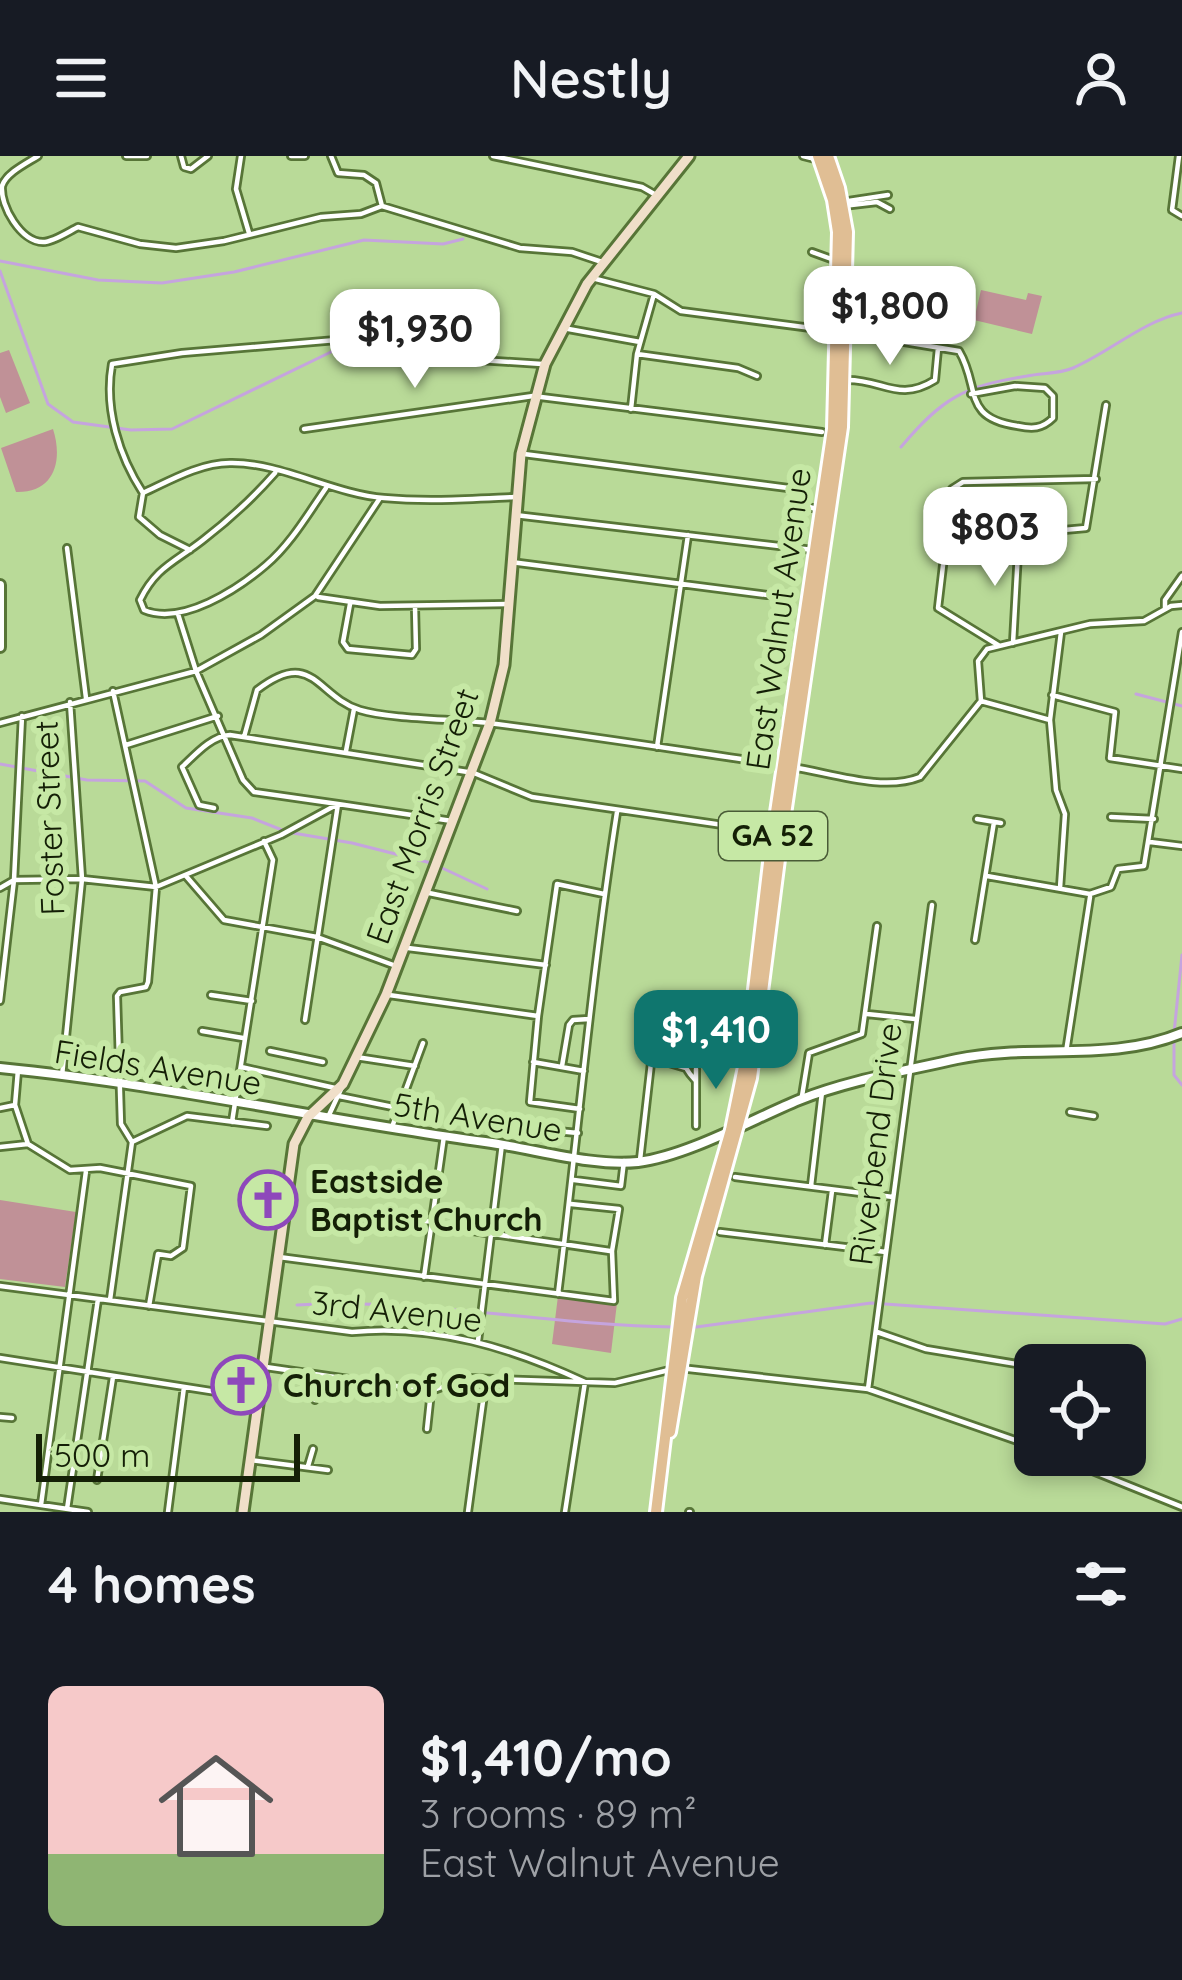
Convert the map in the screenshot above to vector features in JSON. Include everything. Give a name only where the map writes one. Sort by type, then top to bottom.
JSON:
[{"type":"main road","name":"East Morris Street","points":[[243,1512],[295,1144],[308,1117],[339,1090],[386,995],[490,723],[504,665],[516,497],[533,396],[561,328],[592,278],[688,156]]},
{"type":"main road","name":"East Walnut Avenue","points":[[814,157],[844,200],[847,232],[843,332],[820,551]]},
{"type":"main road","name":"East Walnut Avenue","points":[[657,1512],[687,1279],[751,1078],[768,905],[846,380],[833,200],[814,157]]},
{"type":"street","points":[[38,156],[2,183],[4,210],[30,238],[46,242],[78,227],[140,244],[176,248],[321,217],[362,214],[382,206],[520,248],[572,252],[604,262]]},
{"type":"street","points":[[126,156],[147,156]]},
{"type":"street","points":[[181,156],[184,167],[190,169],[208,156]]},
{"type":"street","points":[[241,156],[236,189],[249,233]]},
{"type":"street","points":[[291,156],[304,156]]},
{"type":"street","points":[[331,156],[338,173],[364,176],[376,183],[382,206]]},
{"type":"street","points":[[493,156],[642,187],[656,195]]},
{"type":"street","points":[[542,165],[543,156]]},
{"type":"street","points":[[1179,156],[1172,210],[1182,216]]},
{"type":"street","points":[[844,200],[889,195]]},
{"type":"street","points":[[844,200],[877,202],[890,209]]},
{"type":"street","points":[[812,252],[835,257]]},
{"type":"street","points":[[592,278],[654,295],[685,311],[961,354],[971,394],[985,416],[1000,424],[1032,429],[1053,418],[1052,396],[1045,388],[1015,386],[971,394]]},
{"type":"street","points":[[631,410],[637,354],[654,295]]},
{"type":"street","points":[[843,332],[872,331],[905,322],[868,336]]},
{"type":"street","points":[[561,328],[640,341]]},
{"type":"street","points":[[190,550],[160,536],[140,518],[142,493],[121,457],[112,364],[348,339],[448,358],[545,364]]},
{"type":"street","points":[[846,380],[900,392],[916,390],[935,380],[938,348]]},
{"type":"street","points":[[637,354],[738,368],[757,376]]},
{"type":"street","points":[[304,429],[533,396],[822,432]]},
{"type":"street","points":[[944,532],[1018,535],[1086,528],[1106,406]]},
{"type":"street","points":[[521,454],[796,489],[802,491],[806,506],[822,510]]},
{"type":"street","points":[[142,493],[214,464],[234,462],[380,498],[516,497]]},
{"type":"street","points":[[276,472],[250,501],[152,575],[140,600],[144,610],[178,614],[227,592],[269,563],[326,488]]},
{"type":"street","points":[[1096,479],[959,483],[952,489],[944,532],[938,608],[998,644],[1012,646],[1061,630],[1144,621],[1182,604]]},
{"type":"street","points":[[0,723],[196,671],[261,635],[315,596],[380,498]]},
{"type":"street","points":[[1056,532],[1058,512]]},
{"type":"street","points":[[515,515],[820,551]]},
{"type":"street","points":[[657,747],[688,535]]},
{"type":"street","points":[[1012,646],[1018,535]]},
{"type":"street","points":[[67,548],[86,698]]},
{"type":"street","points":[[512,562],[767,596]]},
{"type":"street","points":[[1165,609],[1166,599],[1182,576]]},
{"type":"street","points":[[0,585],[0,647]]},
{"type":"street","points":[[315,596],[350,604],[415,607],[509,604]]},
{"type":"street","points":[[350,604],[343,642],[348,649],[412,655],[416,649],[415,607]]},
{"type":"street","points":[[178,614],[222,735],[243,780],[254,792],[454,821]]},
{"type":"street","points":[[1060,888],[1065,814],[1055,790],[1050,720],[1061,630]]},
{"type":"street","points":[[987,877],[1090,894],[1111,887],[1118,869],[1140,869],[1146,862],[1182,632]]},
{"type":"street","points":[[244,737],[257,690],[296,671],[315,679],[354,709],[490,723],[907,782],[920,777],[981,701],[978,661],[998,644]]},
{"type":"street","points":[[110,1300],[132,1142],[121,1124],[117,996],[146,987],[148,982],[156,887],[113,691]]},
{"type":"street","points":[[1052,695],[1115,712],[1109,758],[1182,770]]},
{"type":"street","points":[[981,701],[1050,720]]},
{"type":"street","name":"Foster Street","points":[[62,1076],[82,879],[70,702]]},
{"type":"street","points":[[346,753],[354,709]]},
{"type":"street","points":[[0,1001],[14,880],[22,716]]},
{"type":"street","points":[[124,746],[218,716]]},
{"type":"street","points":[[214,808],[199,805],[182,766],[222,735],[473,773],[532,797],[764,831]]},
{"type":"street","points":[[0,888],[14,880],[82,879],[156,887],[338,804]]},
{"type":"street","points":[[305,1020],[338,804]]},
{"type":"street","points":[[558,1294],[618,810]]},
{"type":"street","points":[[1111,817],[1154,819]]},
{"type":"street","points":[[975,940],[998,823],[977,819]]},
{"type":"street","points":[[232,1122],[273,860],[264,841]]},
{"type":"street","points":[[1150,842],[1182,846]]},
{"type":"street","points":[[186,876],[224,920],[317,937],[396,966]]},
{"type":"street","points":[[580,1109],[530,1102],[532,1062],[557,884],[604,894]]},
{"type":"street","points":[[428,893],[518,910]]},
{"type":"street","points":[[1066,1052],[1090,894]]},
{"type":"street","name":"Riverbend Drive","points":[[868,1388],[932,905]]},
{"type":"street","points":[[802,1099],[809,1053],[860,1037],[877,926]]},
{"type":"street","points":[[405,947],[546,964]]},
{"type":"street","points":[[211,995],[252,1001]]},
{"type":"street","points":[[386,995],[538,1016]]},
{"type":"street","points":[[657,1010],[640,1162],[822,1092],[910,1071],[976,1056],[1135,1047],[1182,1034]]},
{"type":"street","points":[[865,1014],[915,1019]]},
{"type":"street","points":[[562,1066],[568,1025],[589,1018]]},
{"type":"street","points":[[202,1031],[245,1039]]},
{"type":"street","points":[[392,1128],[424,1043]]},
{"type":"street","points":[[270,1051],[323,1062]]},
{"type":"street","points":[[356,1057],[415,1066]]},
{"type":"street","points":[[652,1058],[691,1070],[696,1081],[697,1126]]},
{"type":"street","points":[[532,1062],[584,1071]]},
{"type":"street","points":[[241,1067],[398,1108]]},
{"type":"street","name":"Fields Avenue","points":[[0,1068],[308,1117]]},
{"type":"street","points":[[191,1068],[239,1079]]},
{"type":"street","points":[[18,1070],[15,1105],[28,1144],[70,1170],[100,1168],[191,1186],[182,1248],[171,1256],[158,1255],[149,1306]]},
{"type":"street","points":[[327,1120],[339,1090]]},
{"type":"street","points":[[811,1186],[822,1092]]},
{"type":"street","points":[[0,1108],[15,1105]]},
{"type":"street","points":[[1070,1112],[1094,1116]]},
{"type":"street","points":[[132,1142],[187,1116],[267,1126]]},
{"type":"street","name":"5th Avenue","points":[[308,1117],[640,1162]]},
{"type":"street","points":[[525,1128],[578,1133]]},
{"type":"street","points":[[424,1277],[445,1136]]},
{"type":"street","points":[[0,1148],[28,1144]]},
{"type":"street","points":[[478,1341],[502,1144]]},
{"type":"street","points":[[574,1180],[621,1186],[624,1161]]},
{"type":"street","points":[[41,1505],[86,1172]]},
{"type":"street","points":[[735,1177],[893,1197]]},
{"type":"street","points":[[825,1245],[833,1189]]},
{"type":"street","points":[[279,1257],[614,1301],[612,1251],[619,1209],[571,1204]]},
{"type":"street","points":[[376,1226],[431,1223],[612,1251]]},
{"type":"street","points":[[720,1232],[886,1252]]},
{"type":"street","name":"3rd Avenue","points":[[0,1286],[352,1332],[389,1328],[478,1341],[520,1353],[585,1382]]},
{"type":"street","points":[[67,1509],[98,1299]]},
{"type":"street","points":[[876,1331],[926,1349],[1014,1363]]},
{"type":"street","points":[[0,1358],[258,1398]]},
{"type":"street","points":[[263,1366],[431,1391],[466,1378],[614,1383],[675,1369],[868,1388],[1014,1440]]},
{"type":"street","points":[[315,1400],[319,1376]]},
{"type":"street","points":[[97,1480],[113,1377]]},
{"type":"street","points":[[468,1512],[486,1378]]},
{"type":"street","points":[[565,1512],[585,1382]]},
{"type":"street","points":[[168,1512],[184,1387]]},
{"type":"street","points":[[427,1429],[431,1391]]},
{"type":"street","points":[[0,1417],[12,1418]]},
{"type":"street","points":[[308,1466],[313,1449]]},
{"type":"street","points":[[249,1460],[328,1470]]},
{"type":"street","points":[[1106,1476],[1182,1507]]},
{"type":"street","points":[[0,1499],[88,1512]]},
{"type":"shaded area","points":[[981,290],[1026,300],[1028,293],[1042,296],[1032,334],[974,320]]},
{"type":"shaded area","points":[[9,350],[30,403],[6,413],[0,397],[0,353]]},
{"type":"shaded area","points":[[53,429],[57,452],[53,472],[40,487],[16,492],[1,448]]},
{"type":"shaded area","points":[[0,1200],[76,1212],[65,1287],[0,1279]]},
{"type":"shaded area","points":[[558,1296],[617,1303],[611,1353],[552,1344]]},
{"type":"waterway","points":[[0,261],[98,280],[162,283],[234,272],[364,240],[443,244],[463,239]]},
{"type":"waterway","points":[[0,271],[48,404],[73,422],[131,430],[172,429],[335,350],[385,338],[409,326],[441,323]]},
{"type":"waterway","points":[[901,447],[942,406],[970,390],[1073,368],[1154,323],[1182,313]]},
{"type":"waterway","points":[[1136,694],[1182,706]]},
{"type":"waterway","points":[[0,764],[87,780],[145,781],[186,808],[252,818],[287,832],[431,863]]},
{"type":"waterway","points":[[440,867],[487,889]]},
{"type":"waterway","points":[[1174,1033],[1182,955]]},
{"type":"waterway","points":[[1174,1041],[1174,1075],[1182,1085]]},
{"type":"waterway","points":[[689,1328],[871,1303],[1165,1324],[1182,1319]]},
{"type":"waterway","points":[[297,1305],[391,1305],[673,1327]]},
{"type":"place","name":"Eastside Baptist Church","points":[[268,1200]]},
{"type":"place","name":"Church of God","points":[[241,1385]]}]
